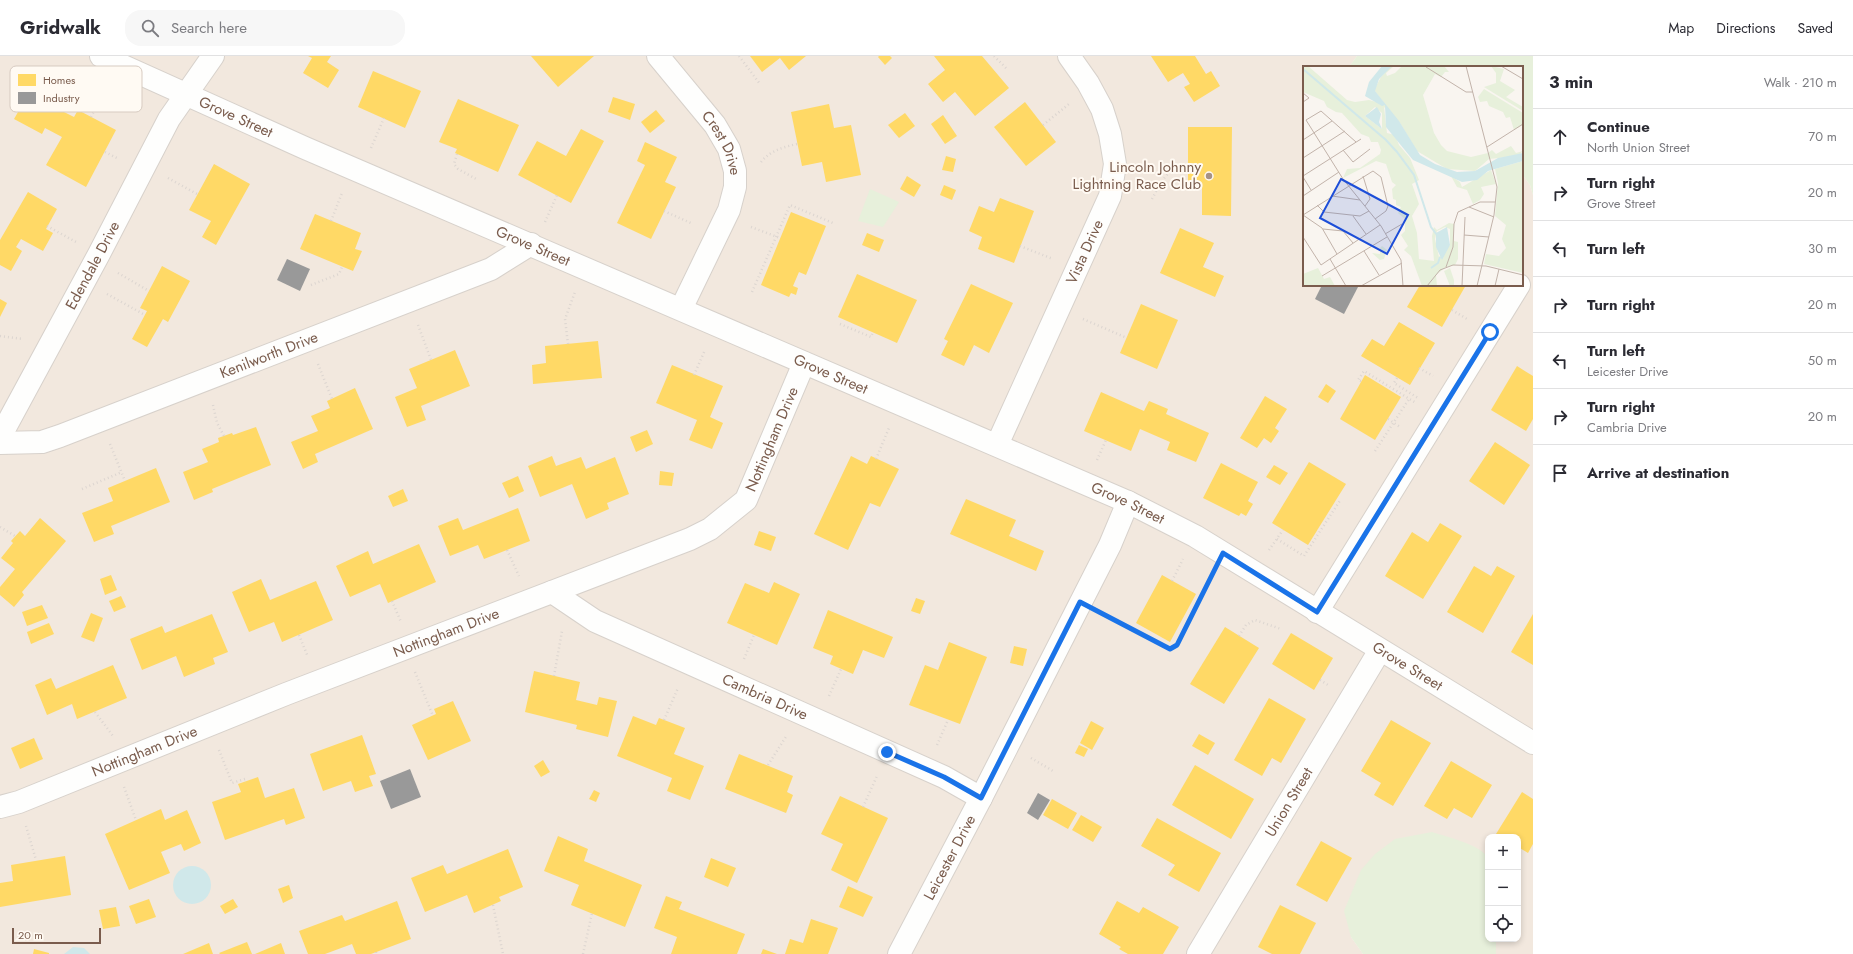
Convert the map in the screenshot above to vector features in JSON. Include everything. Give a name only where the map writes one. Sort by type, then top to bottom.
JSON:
[{"type":"street","points":[[186,95],[213,56]]},
{"type":"street","name":"Crest Drive","points":[[658,56],[715,125],[729,149],[735,171],[735,187],[721,225],[681,309]]},
{"type":"street","name":"Vista Drive","points":[[997,445],[1110,196],[1115,164],[1110,134],[1102,109],[1091,88],[1069,56]]},
{"type":"street","name":"Grove Street","points":[[110,60],[123,66]]},
{"type":"street","name":"Grove Street","points":[[142,75],[360,172],[531,244],[1128,502],[1195,536],[1533,743]]},
{"type":"street","name":"Edendale Drive","points":[[0,437],[85,282],[169,119],[186,95]]},
{"type":"street","name":"Kenilworth Drive","points":[[0,443],[42,442],[491,269],[531,244]]},
{"type":"street","points":[[1317,612],[1518,286]]},
{"type":"street","name":"Nottingham Drive","points":[[9,804],[404,649],[559,597],[710,529],[746,500],[804,363]]},
{"type":"street","name":"Leicester Drive","points":[[899,954],[981,798],[1110,545],[1128,502]]},
{"type":"street","name":"Cambria Drive","points":[[559,597],[595,621],[944,777],[981,798]]},
{"type":"street","name":"Union Street","points":[[1198,954],[1380,650]]},
{"type":"path","points":[[739,56],[760,84]]},
{"type":"path","points":[[994,56],[1007,69]]},
{"type":"path","points":[[1043,124],[1091,88]]},
{"type":"path","points":[[91,117],[93,112]]},
{"type":"path","points":[[360,172],[384,118]]},
{"type":"path","points":[[761,169],[761,162],[767,156],[777,150],[797,144]]},
{"type":"path","points":[[457,154],[454,164],[458,169],[478,180]]},
{"type":"path","points":[[145,165],[197,194]]},
{"type":"path","points":[[1152,199],[1164,177],[1172,169],[1179,166],[1188,166]]},
{"type":"path","points":[[752,292],[790,205],[833,223]]},
{"type":"path","points":[[664,211],[780,238]]},
{"type":"path","points":[[47,226],[98,257],[149,291]]},
{"type":"path","points":[[1020,246],[1077,269]]},
{"type":"path","points":[[311,284],[339,274],[342,267]]},
{"type":"path","points":[[568,344],[566,318],[586,268]]},
{"type":"path","points":[[85,282],[145,315]]},
{"type":"path","points":[[408,301],[431,360]]},
{"type":"path","points":[[1059,308],[1127,338]]},
{"type":"path","points":[[840,324],[871,337],[873,332]]},
{"type":"path","points":[[309,340],[332,399]]},
{"type":"path","points":[[1361,381],[1358,380],[1364,371],[1419,405]]},
{"type":"path","points":[[1398,378],[1394,383],[1441,412]]},
{"type":"path","points":[[208,379],[217,423],[224,436]]},
{"type":"path","points":[[1375,451],[1409,399]]},
{"type":"path","points":[[876,458],[900,404]]},
{"type":"path","points":[[100,420],[125,481]]},
{"type":"path","points":[[82,489],[122,472]]},
{"type":"path","points":[[1277,539],[1304,556],[1341,499]]},
{"type":"path","points":[[0,527],[15,536]]},
{"type":"path","points":[[1080,602],[1170,649],[1177,645],[1223,553]]},
{"type":"path","points":[[554,676],[559,597]]},
{"type":"path","points":[[1239,636],[1246,626],[1256,620],[1281,629]]},
{"type":"path","points":[[404,649],[433,716]]},
{"type":"path","points":[[664,720],[688,663]]},
{"type":"path","points":[[768,765],[800,713]]},
{"type":"path","points":[[210,725],[232,783],[245,779],[246,782]]},
{"type":"path","points":[[864,807],[887,752]]},
{"type":"path","points":[[114,763],[136,820]]},
{"type":"path","points":[[9,804],[36,860]]},
{"type":"path","points":[[493,904],[503,954]]},
{"type":"path","points":[[583,954],[592,914]]},
{"type":"shaded area","points":[[0,56],[1357,56],[1350,66],[1303,66],[1303,286],[1523,286],[1523,175],[1530,185],[1533,195],[1533,954],[1496,954],[1496,942],[1521,942],[1521,834],[1485,834],[1485,854],[1351,937],[1363,954],[0,954]]},
{"type":"green space","points":[[1357,56],[1533,56],[1533,195],[1530,185],[1523,175],[1523,66],[1350,66]]},
{"type":"green space","points":[[870,189],[899,202],[883,227],[858,221]]},
{"type":"green space","points":[[1432,832],[1471,845],[1484,853],[1485,942],[1496,942],[1496,954],[1363,954],[1351,937],[1344,911],[1361,870],[1375,854],[1395,839]]},
{"type":"water","points":[[188,866],[196,866],[206,871],[210,878],[210,892],[206,899],[196,904],[188,904],[178,899],[176,896],[173,889],[173,881],[178,871],[181,869]]},
{"type":"water","points":[[73,947],[84,948],[90,954],[64,954]]},
{"type":"building: Homes","points":[[308,56],[331,56],[327,62],[339,70],[328,88],[303,73],[312,58]]},
{"type":"building: Homes","points":[[531,56],[594,56],[558,87]]},
{"type":"building: Homes","points":[[750,56],[806,56],[789,70],[780,58],[762,72]]},
{"type":"building: Homes","points":[[890,56],[892,58],[885,65],[878,57]]},
{"type":"building: Homes","points":[[934,56],[982,56],[1009,88],[975,116],[955,92],[943,102],[928,84],[945,70]]},
{"type":"building: Homes","points":[[1151,56],[1195,56],[1206,74],[1211,71],[1220,86],[1194,102],[1184,87],[1190,84],[1183,73],[1168,82]]},
{"type":"building: Homes","points":[[373,71],[421,91],[405,128],[358,107]]},
{"type":"building: Homes","points":[[613,97],[635,104],[630,120],[608,112]]},
{"type":"building: Homes","points":[[458,99],[519,125],[498,172],[455,153],[457,149],[439,142]]},
{"type":"building: Homes","points":[[1025,102],[1056,142],[1026,166],[994,127]]},
{"type":"building: Homes","points":[[829,104],[834,128],[851,125],[861,175],[826,182],[822,162],[802,166],[791,112]]},
{"type":"building: Homes","points":[[656,110],[665,121],[650,133],[641,122]]},
{"type":"building: Homes","points":[[18,112],[64,112],[74,117],[77,112],[82,112],[116,130],[86,187],[46,165],[62,137],[45,128],[42,134],[14,119]]},
{"type":"building: Homes","points":[[905,113],[915,126],[899,138],[888,125]]},
{"type":"building: Homes","points":[[943,115],[957,136],[945,144],[931,124]]},
{"type":"building: Homes","name":"Lincoln Johnny Lightning Race Club","points":[[1188,127],[1232,127],[1231,216],[1202,215],[1202,185],[1188,185]]},
{"type":"building: Homes","points":[[581,129],[604,141],[571,203],[518,175],[537,141],[566,156]]},
{"type":"building: Homes","points":[[645,142],[677,157],[665,182],[676,187],[651,239],[617,223],[645,165],[637,161]]},
{"type":"building: Homes","points":[[946,156],[956,159],[953,172],[942,170]]},
{"type":"building: Homes","points":[[214,164],[250,184],[216,245],[202,237],[211,221],[189,210]]},
{"type":"building: Homes","points":[[907,176],[921,185],[914,197],[900,189]]},
{"type":"building: Homes","points":[[944,185],[956,190],[952,200],[940,195]]},
{"type":"building: Homes","points":[[28,192],[57,209],[46,229],[53,233],[43,251],[21,239],[16,247],[22,251],[11,271],[0,265],[0,240]]},
{"type":"building: Homes","points":[[1000,198],[1034,211],[1014,263],[978,249],[982,237],[969,231],[979,206],[994,212]]},
{"type":"building: Homes","points":[[791,212],[826,226],[806,275],[799,272],[793,286],[798,288],[796,295],[791,293],[789,297],[761,285]]},
{"type":"building: Homes","points":[[315,214],[361,233],[355,249],[362,251],[353,271],[300,249]]},
{"type":"building: Homes","points":[[1180,228],[1214,243],[1203,267],[1224,276],[1215,297],[1160,273]]},
{"type":"building: Homes","points":[[867,233],[884,240],[879,252],[862,245]]},
{"type":"building: Homes","points":[[162,266],[190,281],[168,322],[163,319],[147,347],[132,339],[147,311],[140,308]]},
{"type":"building: Homes","points":[[857,274],[917,300],[897,343],[838,317]]},
{"type":"building: Homes","points":[[971,284],[1013,303],[989,353],[974,345],[964,366],[941,355],[948,341],[944,339]]},
{"type":"building: Homes","points":[[1419,286],[1465,286],[1442,327],[1407,307]]},
{"type":"building: Homes","points":[[0,299],[7,303],[0,317]]},
{"type":"building: Homes","points":[[1141,304],[1178,320],[1157,369],[1120,353]]},
{"type":"building: Homes","points":[[1399,322],[1435,343],[1410,385],[1361,356],[1372,339],[1384,346]]},
{"type":"building: Homes","points":[[598,341],[602,378],[533,384],[532,365],[546,363],[545,346]]},
{"type":"building: Homes","points":[[455,350],[470,386],[421,406],[426,420],[407,427],[395,397],[417,388],[409,369]]},
{"type":"building: Homes","points":[[672,365],[723,386],[710,417],[723,423],[712,449],[689,440],[697,420],[656,403]]},
{"type":"building: Homes","points":[[1517,366],[1533,376],[1533,419],[1526,431],[1491,410]]},
{"type":"building: Homes","points":[[1365,375],[1401,397],[1375,440],[1340,419]]},
{"type":"building: Homes","points":[[1326,384],[1336,391],[1328,403],[1318,397]]},
{"type":"building: Homes","points":[[355,388],[373,429],[315,454],[318,462],[303,469],[291,442],[318,431],[311,416],[330,408],[327,401]]},
{"type":"building: Homes","points":[[1101,392],[1144,411],[1149,401],[1168,409],[1166,414],[1209,433],[1196,462],[1167,450],[1170,442],[1140,429],[1131,451],[1084,431]]},
{"type":"building: Homes","points":[[1265,396],[1287,409],[1275,428],[1279,431],[1271,443],[1264,438],[1257,448],[1240,438]]},
{"type":"building: Homes","points":[[256,427],[271,465],[212,489],[213,492],[194,500],[183,472],[208,462],[202,449],[219,442],[218,438],[232,433],[233,435]]},
{"type":"building: Homes","points":[[647,430],[653,444],[636,452],[630,437]]},
{"type":"building: Homes","points":[[1495,442],[1530,465],[1504,505],[1469,481]]},
{"type":"building: Homes","points":[[552,456],[556,466],[581,457],[586,469],[615,457],[629,494],[607,503],[609,509],[586,519],[572,484],[540,497],[528,466]]},
{"type":"building: Homes","points":[[851,456],[867,464],[871,456],[899,469],[880,507],[870,503],[848,550],[814,534]]},
{"type":"building: Homes","points":[[1309,462],[1346,484],[1308,545],[1272,523]]},
{"type":"building: Homes","points":[[1221,463],[1258,482],[1248,501],[1253,504],[1246,516],[1241,513],[1239,516],[1203,498]]},
{"type":"building: Homes","points":[[1274,465],[1288,473],[1280,485],[1266,477]]},
{"type":"building: Homes","points":[[156,468],[170,502],[111,526],[114,534],[94,542],[82,513],[113,501],[108,488]]},
{"type":"building: Homes","points":[[660,471],[674,473],[672,486],[659,485]]},
{"type":"building: Homes","points":[[518,476],[524,491],[509,498],[502,483]]},
{"type":"building: Homes","points":[[403,489],[408,501],[393,507],[388,496]]},
{"type":"building: Homes","points":[[966,499],[1016,520],[1009,536],[1044,551],[1036,571],[950,534]]},
{"type":"building: Homes","points":[[518,508],[530,541],[484,559],[478,545],[450,556],[438,526],[458,518],[463,530]]},
{"type":"building: Homes","points":[[40,518],[66,541],[22,592],[24,595],[14,607],[0,595],[0,587],[15,569],[1,558],[13,543],[11,541],[20,531],[25,536]]},
{"type":"building: Homes","points":[[1440,523],[1462,536],[1423,599],[1385,576],[1412,532],[1428,542]]},
{"type":"building: Homes","points":[[759,531],[776,537],[771,551],[754,545]]},
{"type":"building: Homes","points":[[419,544],[436,582],[388,603],[380,584],[350,597],[336,566],[368,551],[373,564]]},
{"type":"building: Homes","points":[[1474,566],[1491,576],[1497,566],[1515,576],[1483,633],[1447,612]]},
{"type":"building: Homes","points":[[111,575],[117,590],[105,595],[100,579]]},
{"type":"building: Homes","points":[[1162,575],[1196,594],[1170,642],[1136,623]]},
{"type":"building: Homes","points":[[261,579],[270,600],[316,581],[333,620],[282,642],[274,622],[249,632],[232,592]]},
{"type":"building: Homes","points":[[774,582],[800,594],[777,645],[727,623],[745,583],[769,593]]},
{"type":"building: Homes","points":[[121,596],[126,607],[114,612],[109,601]]},
{"type":"building: Homes","points":[[916,598],[925,601],[920,614],[911,611]]},
{"type":"building: Homes","points":[[42,605],[48,618],[27,626],[22,612]]},
{"type":"building: Homes","points":[[828,610],[893,637],[884,658],[863,650],[853,674],[830,664],[833,656],[813,648]]},
{"type":"building: Homes","points":[[91,613],[103,618],[94,642],[81,637]]},
{"type":"building: Homes","points":[[212,614],[228,652],[213,658],[215,664],[184,677],[176,656],[142,670],[130,639],[162,626],[165,633]]},
{"type":"building: Homes","points":[[1533,614],[1533,665],[1511,652]]},
{"type":"building: Homes","points":[[49,623],[54,634],[31,644],[27,632]]},
{"type":"building: Homes","points":[[1225,627],[1259,648],[1224,704],[1190,684]]},
{"type":"building: Homes","points":[[1291,633],[1333,658],[1314,690],[1272,664]]},
{"type":"building: Homes","points":[[949,642],[987,657],[960,724],[909,705],[925,665],[938,670]]},
{"type":"building: Homes","points":[[1014,646],[1027,649],[1023,666],[1010,663]]},
{"type":"building: Homes","points":[[113,665],[127,698],[77,719],[72,704],[47,715],[35,685],[51,678],[56,689]]},
{"type":"building: Homes","points":[[534,671],[580,682],[576,700],[597,705],[599,697],[617,701],[608,737],[576,729],[577,725],[525,712]]},
{"type":"building: Homes","points":[[1269,698],[1306,719],[1281,763],[1272,758],[1262,776],[1234,760]]},
{"type":"building: Homes","points":[[453,701],[471,741],[428,760],[412,725],[436,714],[434,709]]},
{"type":"building: Homes","points":[[633,716],[656,725],[659,718],[685,728],[674,754],[704,766],[690,800],[667,791],[672,778],[617,756]]},
{"type":"building: Homes","points":[[1391,720],[1431,743],[1393,806],[1374,795],[1381,783],[1361,771]]},
{"type":"building: Homes","points":[[1091,721],[1104,728],[1092,750],[1080,743]]},
{"type":"building: Homes","points":[[1199,734],[1215,743],[1208,755],[1192,746]]},
{"type":"building: Homes","points":[[362,735],[376,774],[369,776],[373,786],[355,792],[351,781],[323,791],[310,754]]},
{"type":"building: Homes","points":[[34,738],[43,759],[20,769],[11,748]]},
{"type":"building: Homes","points":[[1079,745],[1088,749],[1084,757],[1075,753]]},
{"type":"building: Homes","points":[[739,754],[793,776],[787,792],[793,795],[786,813],[725,789]]},
{"type":"building: Homes","points":[[543,760],[550,772],[541,777],[534,766]]},
{"type":"building: Homes","points":[[1451,761],[1492,785],[1472,818],[1454,808],[1447,819],[1424,806]]},
{"type":"building: Homes","points":[[1195,765],[1254,799],[1231,839],[1172,805]]},
{"type":"building: Homes","points":[[258,777],[265,798],[294,788],[305,818],[286,825],[284,819],[225,840],[212,802],[241,792],[238,784]]},
{"type":"building: Homes","points":[[594,790],[600,793],[596,802],[589,799]]},
{"type":"building: Homes","points":[[1522,792],[1533,799],[1533,844],[1528,853],[1521,849],[1521,834],[1496,834]]},
{"type":"building: Homes","points":[[840,796],[888,818],[857,883],[831,870],[843,844],[821,834]]},
{"type":"building: Homes","points":[[1052,799],[1077,813],[1068,829],[1043,815]]},
{"type":"building: Homes","points":[[161,809],[165,820],[187,810],[201,843],[184,851],[181,844],[161,852],[170,873],[129,890],[105,834]]},
{"type":"building: Homes","points":[[1081,815],[1102,827],[1093,842],[1072,830]]},
{"type":"building: Homes","points":[[1157,818],[1221,853],[1199,892],[1168,875],[1175,865],[1141,846]]},
{"type":"building: Homes","points":[[558,836],[588,849],[584,861],[642,885],[625,927],[571,905],[579,885],[544,871]]},
{"type":"building: Homes","points":[[1321,841],[1352,858],[1327,902],[1296,885]]},
{"type":"building: Homes","points":[[508,849],[523,887],[499,897],[501,901],[474,913],[467,895],[425,912],[411,878],[443,865],[447,874]]},
{"type":"building: Homes","points":[[65,856],[71,895],[0,907],[0,883],[13,881],[11,865]]},
{"type":"building: Homes","points":[[711,858],[736,868],[728,887],[704,877]]},
{"type":"building: Homes","points":[[289,885],[293,898],[283,903],[278,889]]},
{"type":"building: Homes","points":[[848,886],[873,897],[863,917],[839,907]]},
{"type":"building: Homes","points":[[666,896],[682,902],[679,909],[745,934],[737,954],[671,954],[677,937],[654,928]]},
{"type":"building: Homes","points":[[149,899],[156,917],[136,924],[129,906]]},
{"type":"building: Homes","points":[[233,899],[238,907],[225,914],[220,906]]},
{"type":"building: Homes","points":[[397,901],[411,939],[371,954],[356,954],[352,944],[325,954],[308,954],[299,931],[342,915],[345,921]]},
{"type":"building: Homes","points":[[1117,901],[1139,913],[1143,907],[1179,927],[1163,954],[1128,954],[1119,949],[1121,947],[1099,934]]},
{"type":"building: Homes","points":[[1280,905],[1316,923],[1300,954],[1272,954],[1258,947]]},
{"type":"building: Homes","points":[[116,907],[120,926],[103,929],[99,910]]},
{"type":"building: Homes","points":[[811,919],[838,928],[828,954],[785,954],[790,939],[803,943]]},
{"type":"building: Homes","points":[[247,942],[252,954],[219,953]]},
{"type":"building: Homes","points":[[209,943],[213,954],[183,954]]},
{"type":"building: Homes","points":[[281,943],[285,954],[255,954]]},
{"type":"building: Homes","points":[[34,949],[49,953],[49,954],[33,954]]},
{"type":"building: Homes","points":[[763,949],[777,954],[761,954]]},
{"type":"building: Industry","points":[[287,259],[310,269],[300,291],[277,280]]},
{"type":"building: Industry","points":[[1322,286],[1358,287],[1344,314],[1315,299]]},
{"type":"building: Industry","points":[[410,769],[421,797],[391,809],[380,781]]},
{"type":"building: Industry","points":[[1038,793],[1050,800],[1038,820],[1027,813]]},
{"type":"place","name":"Lincoln Johnny Lightning Race Club","points":[[1209,176]]},
{"type":"route","points":[[887,752],[944,777],[981,798],[1080,602],[1170,649],[1177,645],[1223,553],[1317,612],[1490,332]]}]
